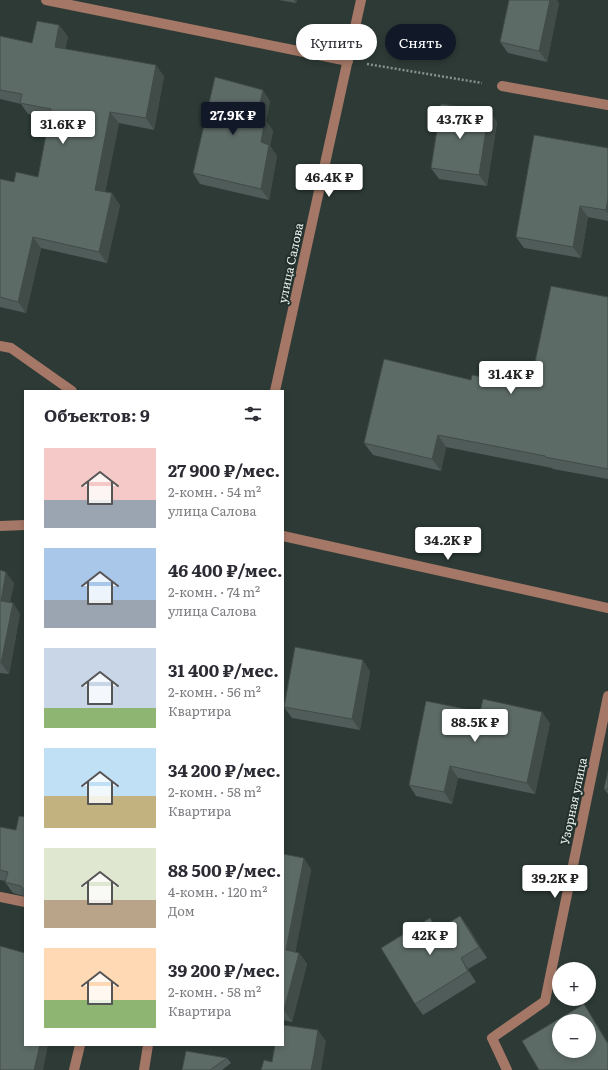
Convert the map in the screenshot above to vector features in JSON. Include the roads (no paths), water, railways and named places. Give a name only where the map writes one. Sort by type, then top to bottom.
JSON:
[{"type":"street","points":[[46,0],[348,61]]},
{"type":"street","name":"улица Салова","points":[[275,390],[361,0]]},
{"type":"street","points":[[502,86],[608,105]]},
{"type":"street","points":[[0,346],[12,348],[71,390]]},
{"type":"street","points":[[0,526],[24,525]]},
{"type":"street","points":[[284,536],[608,608]]},
{"type":"street","name":"Узорная улица","points":[[507,1070],[492,1038],[544,1001],[608,696]]},
{"type":"street","points":[[0,896],[24,902]]},
{"type":"street","points":[[74,1070],[80,1046]]},
{"type":"street","points":[[144,1070],[148,1046]]}]
